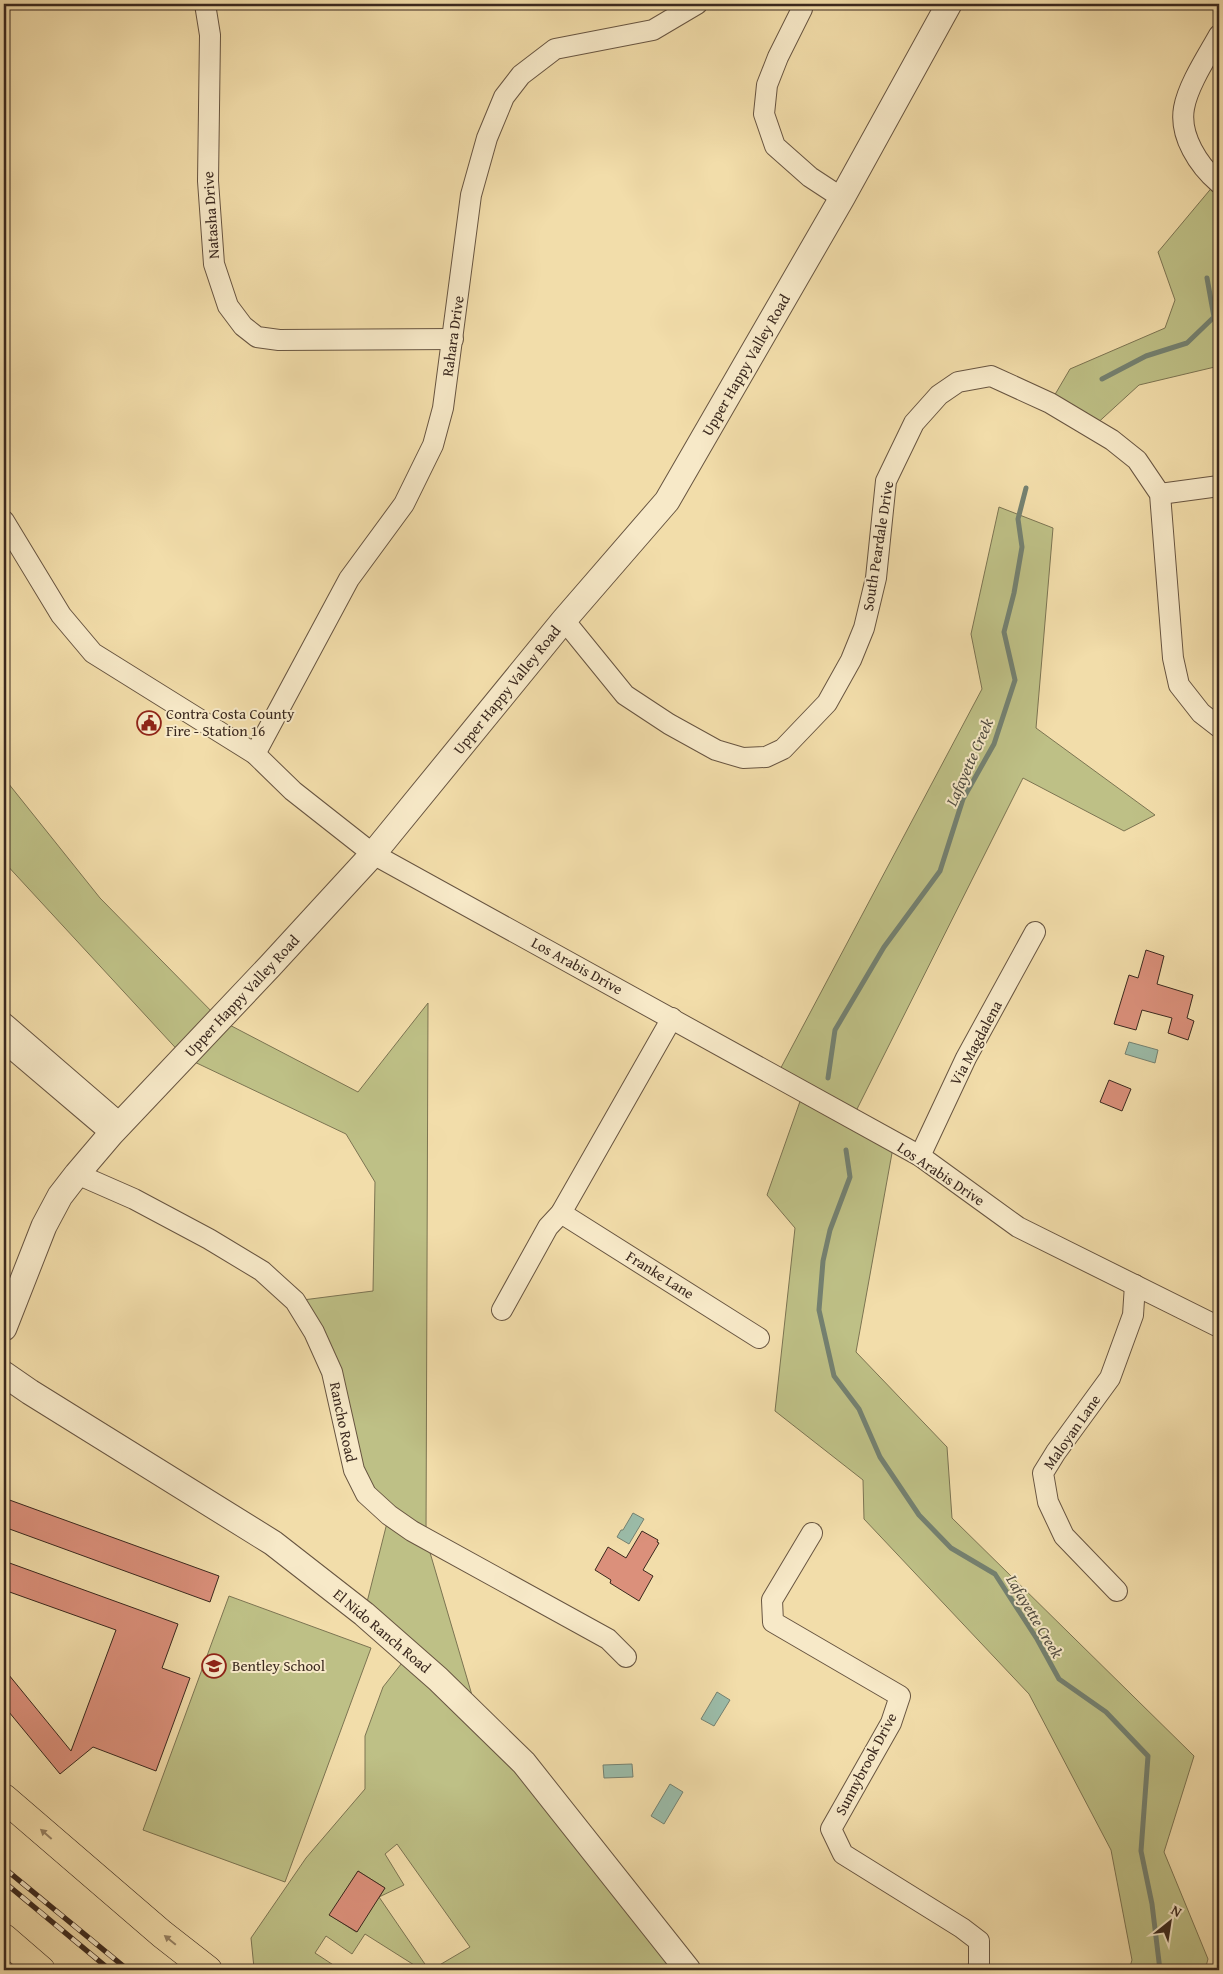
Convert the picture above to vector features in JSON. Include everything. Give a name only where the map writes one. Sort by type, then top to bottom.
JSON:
[{"type":"highway","points":[[4,1798],[208,1970]]},
{"type":"highway","points":[[4,1938],[41,1970]]},
{"type":"street","name":"Natasha Drive","points":[[205,4],[210,35],[208,181],[214,264],[228,306],[243,326],[257,337],[279,340],[453,339]]},
{"type":"street","name":"Rahara Drive","points":[[255,754],[349,579],[404,504],[433,445],[443,408],[471,195],[487,138],[504,97],[521,75],[555,49],[653,30],[697,4]]},
{"type":"street","points":[[802,4],[802,9],[778,56],[767,85],[764,114],[775,146],[810,177],[842,198]]},
{"type":"street","name":"Upper Happy Valley Road","points":[[6,1318],[44,1226],[60,1196],[77,1174],[116,1129],[264,973],[373,854],[564,620],[667,501],[842,198],[949,4]]},
{"type":"street","points":[[1219,35],[1196,76],[1184,109],[1186,134],[1194,155],[1219,183]]},
{"type":"street","name":"South Peardale Drive","points":[[564,620],[625,695],[669,724],[716,750],[743,758],[766,757],[783,749],[827,703],[851,660],[864,628],[876,578],[886,481],[914,423],[939,395],[958,382],[991,376],[1050,403],[1112,440],[1137,460],[1160,494],[1174,658],[1179,685],[1201,713],[1219,727]]},
{"type":"street","points":[[1160,494],[1219,486]]},
{"type":"street","name":"Los Arabis Drive","points":[[4,521],[60,615],[93,653],[255,754],[293,791],[373,854],[920,1156],[1018,1227],[1219,1327]]},
{"type":"street","name":"Via Magdalena","points":[[920,1156],[966,1058],[1035,932]]},
{"type":"street","points":[[502,1310],[548,1227],[562,1213],[672,1018]]},
{"type":"street","points":[[4,1023],[116,1129]]},
{"type":"street","points":[[4,1042],[116,1129]]},
{"type":"street","name":"Rancho Road","points":[[77,1174],[134,1199],[209,1239],[262,1271],[294,1301],[314,1332],[332,1372],[354,1470],[366,1494],[412,1532],[608,1639],[626,1657]]},
{"type":"street","name":"Franke Lane","points":[[562,1213],[759,1338]]},
{"type":"street","name":"Maloyan Lane","points":[[1116,1591],[1064,1536],[1048,1502],[1043,1473],[1110,1378],[1133,1315],[1134,1285]]},
{"type":"street","name":"El Nido Ranch Road","points":[[4,1374],[273,1543],[379,1627],[438,1679],[524,1763],[688,1970]]},
{"type":"street","name":"Sunnybrook Drive","points":[[812,1533],[772,1600],[773,1622],[900,1696],[891,1723],[831,1828],[843,1854],[962,1928],[979,1942],[979,1966],[977,1970]]},
{"type":"green space","points":[[1219,179],[1219,366],[1139,385],[1092,428],[1050,403],[1070,369],[1165,328],[1175,300],[1158,252]]},
{"type":"green space","points":[[999,507],[1053,528],[1036,728],[1155,815],[1124,831],[1023,778],[852,1119],[894,1142],[856,1352],[947,1447],[952,1518],[1194,1756],[1164,1852],[1208,1959],[1205,1970],[1129,1970],[1132,1960],[1111,1850],[1029,1694],[864,1519],[863,1480],[775,1411],[795,1228],[767,1195],[803,1093],[776,1077],[982,689],[971,634]]},
{"type":"green space","points":[[4,778],[100,898],[220,1020],[358,1092],[428,1003],[426,1539],[479,1719],[688,1970],[431,1970],[470,1947],[397,1844],[385,1854],[404,1885],[379,1897],[429,1970],[422,1970],[365,1934],[352,1954],[326,1936],[315,1953],[341,1970],[258,1970],[254,1968],[251,1938],[306,1858],[365,1789],[365,1736],[383,1687],[409,1654],[364,1614],[389,1515],[366,1494],[295,1301],[373,1291],[375,1182],[346,1134],[184,1057],[4,862]],"holes":[[[358,1871],[385,1888],[356,1932],[330,1915]]]},
{"type":"green space","points":[[229,1596],[371,1648],[285,1882],[143,1830]]},
{"type":"shaded area","points":[[1129,1042],[1158,1050],[1155,1063],[1125,1054]]},
{"type":"shaded area","points":[[633,1513],[644,1519],[629,1544],[617,1537]]},
{"type":"shaded area","points":[[717,1692],[730,1700],[714,1726],[701,1719]]},
{"type":"shaded area","points":[[632,1764],[633,1777],[604,1778],[603,1765]]},
{"type":"shaded area","points":[[670,1784],[683,1792],[664,1824],[651,1816]]},
{"type":"building","points":[[1146,950],[1164,956],[1157,984],[1193,995],[1187,1018],[1194,1021],[1188,1040],[1168,1033],[1172,1018],[1142,1010],[1136,1030],[1114,1024],[1129,975],[1138,978]]},
{"type":"building","points":[[1109,1080],[1131,1089],[1122,1111],[1100,1102]]},
{"type":"building","points":[[4,1498],[219,1576],[210,1602],[4,1527]]},
{"type":"building","points":[[642,1531],[658,1540],[657,1542],[659,1543],[643,1570],[653,1576],[639,1601],[610,1583],[611,1580],[595,1570],[608,1547],[626,1558]]},
{"type":"building","points":[[4,1561],[178,1624],[162,1668],[190,1678],[156,1771],[93,1747],[60,1774],[4,1706],[4,1669],[71,1751],[116,1630],[4,1590]]},
{"type":"building","points":[[358,1871],[385,1888],[357,1932],[329,1915]]},
{"type":"waterway","name":"Lafayette Creek","points":[[1102,379],[1146,356],[1187,343],[1214,317],[1207,278]]},
{"type":"waterway","name":"Lafayette Creek","points":[[828,1078],[835,1030],[884,947],[940,871],[963,799],[994,744],[1015,680],[1004,632],[1014,593],[1022,547],[1018,519],[1026,488]]},
{"type":"waterway","name":"Lafayette Creek","points":[[846,1150],[850,1177],[830,1230],[823,1261],[819,1310],[834,1376],[859,1409],[880,1457],[919,1515],[951,1548],[995,1574],[1037,1639],[1059,1679],[1106,1712],[1148,1756],[1141,1851],[1152,1904],[1160,1970]]},
{"type":"railway","points":[[4,1868],[128,1970]]},
{"type":"railway","points":[[4,1882],[110,1970]]},
{"type":"place","name":"Contra Costa County Fire - Station 16","points":[[149,723]]},
{"type":"place","name":"Bentley School","points":[[214,1666]]}]
